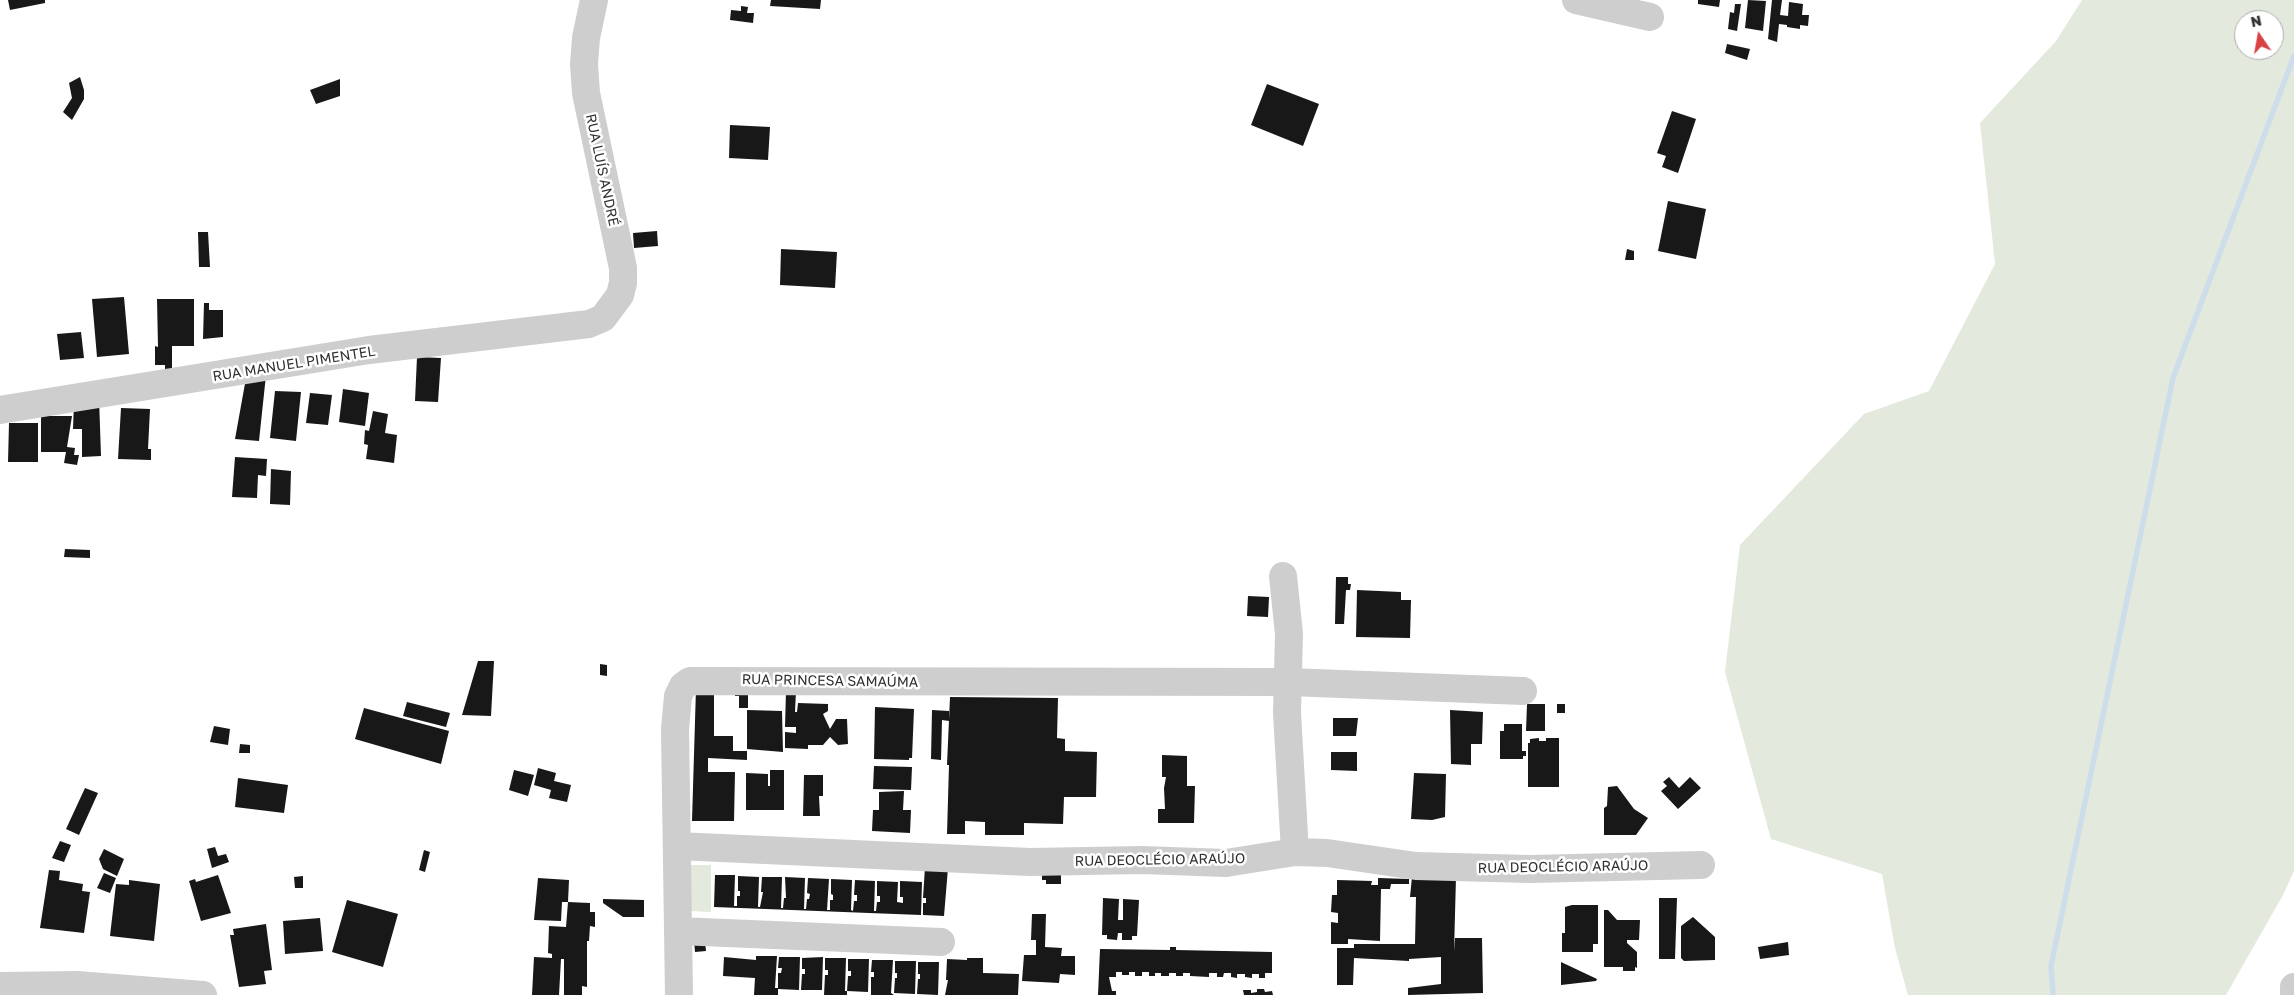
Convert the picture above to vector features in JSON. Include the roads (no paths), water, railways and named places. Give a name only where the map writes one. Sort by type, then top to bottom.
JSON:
[{"type":"street","name":"RUA LUÍS ANDRÉ","points":[[589,324],[603,318],[613,308],[624,283],[623,268],[586,93],[585,55],[594,0]]},
{"type":"street","points":[[1576,0],[1650,17]]},
{"type":"street","name":"RUA MANUEL PIMENTEL","points":[[0,410],[369,350],[589,324]]},
{"type":"street","points":[[1283,576],[1289,634],[1287,713],[1289,774],[1295,852]]},
{"type":"street","name":"RUA PRINCESA SAMAÚMA","points":[[679,995],[676,709],[682,686],[690,681],[1289,682],[1523,691]]},
{"type":"street","name":"RUA DEOCLÉCIO ARAÚJO","points":[[677,846],[1030,862],[1142,860],[1226,863],[1295,852],[1327,853],[1416,866],[1530,869],[1701,865]]},
{"type":"street","points":[[678,931],[941,942]]},
{"type":"street","points":[[0,986],[77,985],[203,995]]},
{"type":"street","points":[[2294,987],[2294,995]]},
{"type":"waterway","points":[[2053,995],[2051,966],[2173,378],[2294,56]]}]
